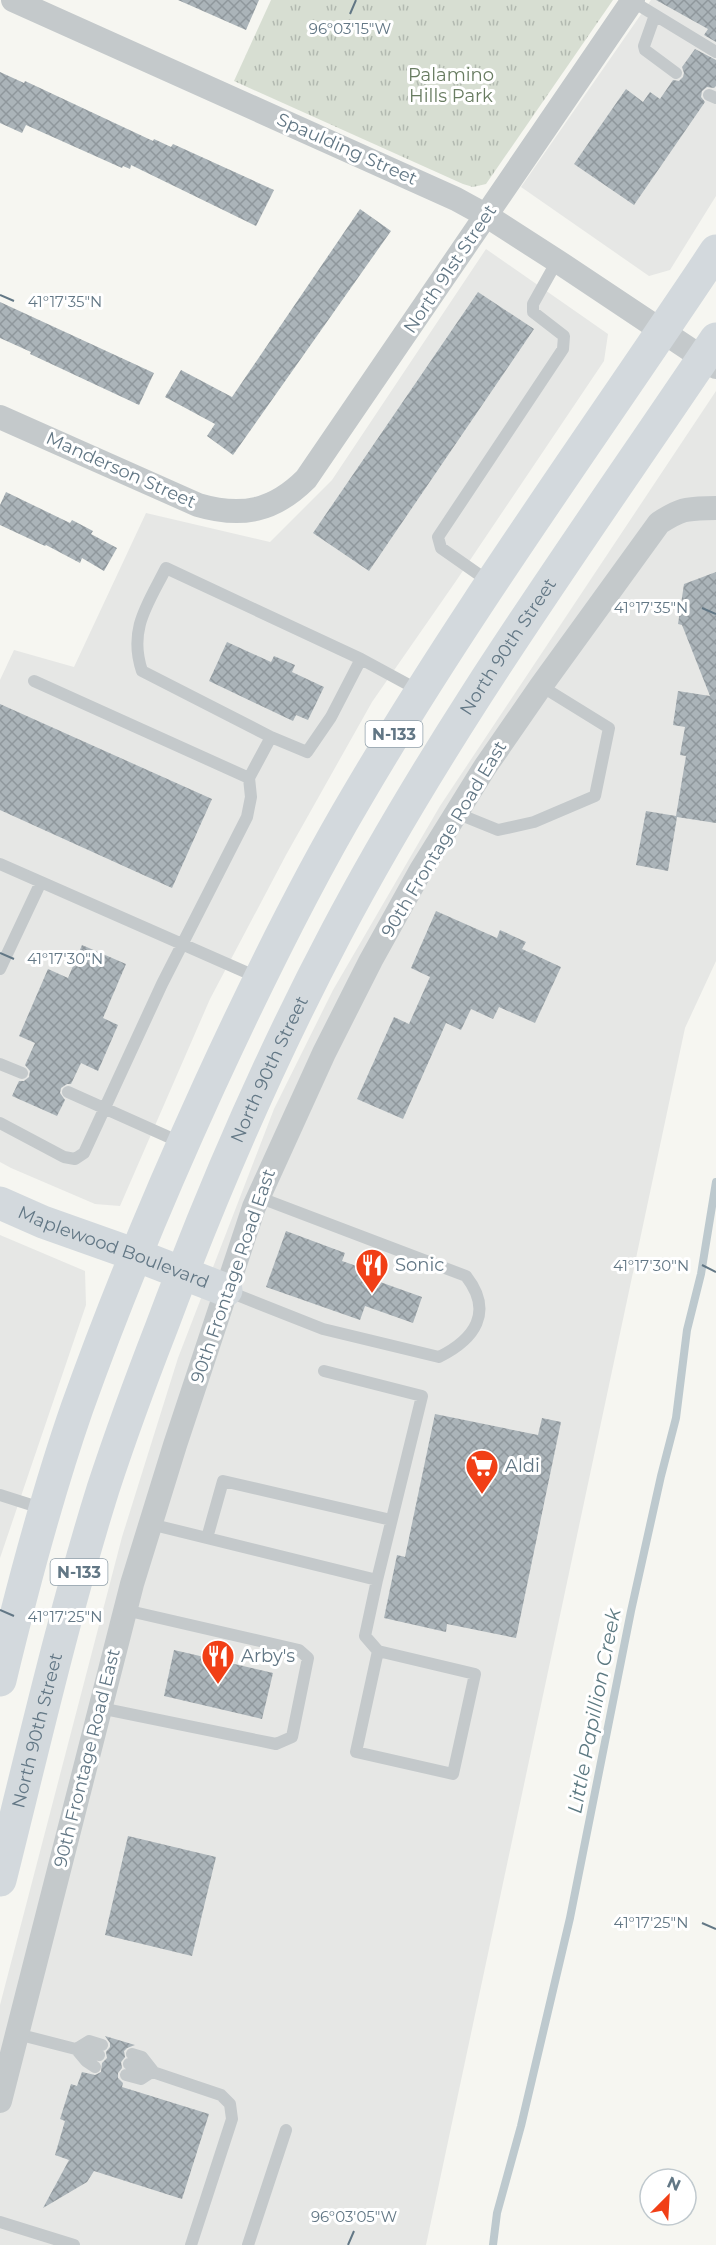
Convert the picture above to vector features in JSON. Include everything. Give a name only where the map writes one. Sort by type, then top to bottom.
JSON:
[{"type":"main road","name":"N-133","points":[[0,1680],[46,1509],[77,1409],[136,1255],[183,1143],[259,978],[353,802],[421,691],[716,251]]},
{"type":"main road","name":"North 90th Street","points":[[0,1880],[72,1594],[104,1486],[182,1272],[261,1085],[336,934],[376,860],[450,734],[494,665],[712,354]]},
{"type":"main road","name":"Maplewood Boulevard","points":[[0,1203],[43,1222],[226,1290]]},
{"type":"street","name":"Spaulding Street","points":[[14,0],[456,199],[487,216],[663,330]]},
{"type":"street","name":"North 91st Street","points":[[246,512],[271,505],[294,491],[306,479],[633,0]]},
{"type":"street","points":[[663,330],[712,354]]},
{"type":"street","name":"Manderson Street","points":[[0,417],[198,505],[220,511],[246,512]]},
{"type":"street","name":"90th Frontage Road East","points":[[0,2100],[125,1610],[150,1524],[258,1197],[324,1053],[371,960],[420,870],[456,813],[541,686],[659,523],[677,511],[696,507],[716,508]]},
{"type":"lane","points":[[633,0],[716,52]]},
{"type":"lane","points":[[655,15],[644,46],[645,50],[676,73]]},
{"type":"lane","points":[[492,584],[441,548],[438,537],[563,349],[564,336],[534,312],[533,304],[557,261]]},
{"type":"lane","points":[[361,659],[331,717],[307,752],[271,737],[142,671],[137,656],[136,637],[141,616],[166,567],[361,659],[421,691]]},
{"type":"lane","points":[[34,681],[249,778]]},
{"type":"lane","points":[[456,813],[498,830],[534,822],[595,796],[609,728],[541,686]]},
{"type":"lane","points":[[0,1123],[63,1157],[75,1159],[84,1153],[162,984],[247,817],[250,797],[249,778],[271,737]]},
{"type":"lane","points":[[0,864],[259,978]]},
{"type":"lane","points":[[0,969],[41,882]]},
{"type":"lane","points":[[0,1064],[22,1073]]},
{"type":"lane","points":[[68,1092],[183,1143]]},
{"type":"lane","points":[[226,1290],[323,1329],[439,1357],[468,1338],[476,1326],[479,1308],[477,1290],[466,1276],[258,1197]]},
{"type":"lane","points":[[324,1371],[422,1396],[376,1580],[365,1636],[378,1651],[476,1674],[453,1774],[356,1752],[378,1651]]},
{"type":"lane","points":[[207,1538],[223,1481],[391,1520]]},
{"type":"lane","points":[[0,1495],[46,1509]]},
{"type":"lane","points":[[150,1524],[376,1580]]},
{"type":"lane","points":[[100,1708],[276,1744],[292,1737],[308,1658],[299,1650],[125,1610]]},
{"type":"lane","points":[[17,2034],[76,2049],[86,2061],[98,2056],[89,2041],[76,2049]]},
{"type":"lane","points":[[153,2071],[141,2079],[129,2064],[142,2057],[153,2071],[221,2095],[230,2104],[232,2118],[191,2245]]},
{"type":"lane","points":[[248,2245],[286,2130]]},
{"type":"lane","points":[[0,2222],[74,2245]]},
{"type":"shaded area","points":[[651,0],[716,0],[716,196],[670,270],[649,276],[521,187]]},
{"type":"shaded area","points":[[486,249],[608,334],[604,361],[372,702],[286,855],[210,999],[120,1206],[95,1204],[11,1168],[0,1162],[0,680],[14,650],[74,667],[146,513],[270,542],[332,480]]},
{"type":"shaded area","points":[[716,391],[716,961],[685,1028],[426,2245],[0,2245],[0,2005],[122,1537],[178,1358],[274,1109],[333,990],[440,806]]},
{"type":"shaded area","points":[[0,1235],[85,1271],[86,1305],[0,1558]]},
{"type":"green space","name":"Palamino Hills Park","points":[[271,0],[613,0],[486,184],[473,187],[234,81]]},
{"type":"building","points":[[178,0],[259,0],[246,30]]},
{"type":"building","points":[[656,0],[716,0],[716,42],[704,35],[708,29]]},
{"type":"building","points":[[695,49],[716,60],[716,86],[707,87],[702,91],[701,97],[705,102],[634,205],[574,164],[626,89],[643,102],[650,92],[660,99],[673,80],[679,81],[683,77],[682,67]]},
{"type":"building","points":[[0,72],[24,83],[25,81],[153,141],[154,139],[171,147],[173,144],[274,190],[256,226],[131,165],[130,169],[123,166],[122,168],[26,125],[22,133],[0,123]]},
{"type":"building","points":[[360,209],[391,231],[233,455],[207,436],[215,424],[165,397],[181,370],[232,397]]},
{"type":"building","points":[[478,292],[534,329],[369,571],[313,533]]},
{"type":"building","points":[[0,302],[154,373],[139,405],[0,338]]},
{"type":"building","points":[[6,492],[70,523],[72,520],[93,531],[91,534],[117,548],[104,571],[82,558],[80,563],[0,525],[0,505]]},
{"type":"building","points":[[716,572],[716,823],[677,817],[668,871],[636,865],[646,811],[676,816],[686,756],[680,755],[685,727],[673,725],[678,691],[710,696],[682,625],[678,624],[684,584]]},
{"type":"building","points":[[227,642],[271,662],[274,656],[295,665],[292,672],[324,687],[308,720],[296,715],[293,721],[209,681]]},
{"type":"building","points":[[0,704],[212,799],[172,888],[0,810]]},
{"type":"building","points":[[436,911],[497,938],[500,930],[526,942],[522,949],[561,967],[535,1023],[499,1007],[493,1019],[471,1009],[461,1030],[446,1023],[403,1119],[357,1099],[394,1017],[409,1024],[430,977],[411,968]]},
{"type":"building","points":[[82,945],[126,964],[103,1018],[118,1025],[98,1071],[81,1063],[71,1084],[61,1088],[60,1093],[65,1100],[57,1116],[12,1096],[19,1081],[24,1081],[29,1077],[30,1071],[25,1065],[35,1043],[19,1036],[48,969],[68,978]]},
{"type":"building","points":[[286,1231],[345,1253],[342,1261],[371,1271],[369,1278],[422,1297],[413,1323],[365,1306],[360,1320],[266,1287]]},
{"type":"building","name":"Aldi","points":[[435,1414],[538,1435],[542,1418],[561,1422],[516,1638],[447,1624],[446,1632],[384,1618],[397,1555],[405,1557]]},
{"type":"building","name":"Arby's","points":[[174,1650],[273,1673],[262,1719],[164,1696]]},
{"type":"building","points":[[128,1836],[216,1857],[192,1956],[105,1935]]},
{"type":"building","points":[[105,2036],[135,2045],[124,2051],[122,2068],[118,2073],[118,2078],[123,2083],[122,2087],[209,2114],[182,2199],[94,2171],[87,2182],[43,2208],[69,2160],[55,2155],[65,2121],[60,2119],[71,2084],[77,2086],[82,2072],[95,2075],[101,2072],[102,2063],[107,2058],[106,2052],[110,2047]]},
{"type":"waterway","name":"Little Papillion Creek","points":[[493,2245],[497,2213],[521,2126],[570,1918],[631,1611],[676,1418],[687,1330],[701,1274],[716,1182]]},
{"type":"place","name":"Sonic","points":[[372,1294]]},
{"type":"place","name":"Aldi","points":[[482,1495]]},
{"type":"place","name":"Arby's","points":[[218,1685]]}]
